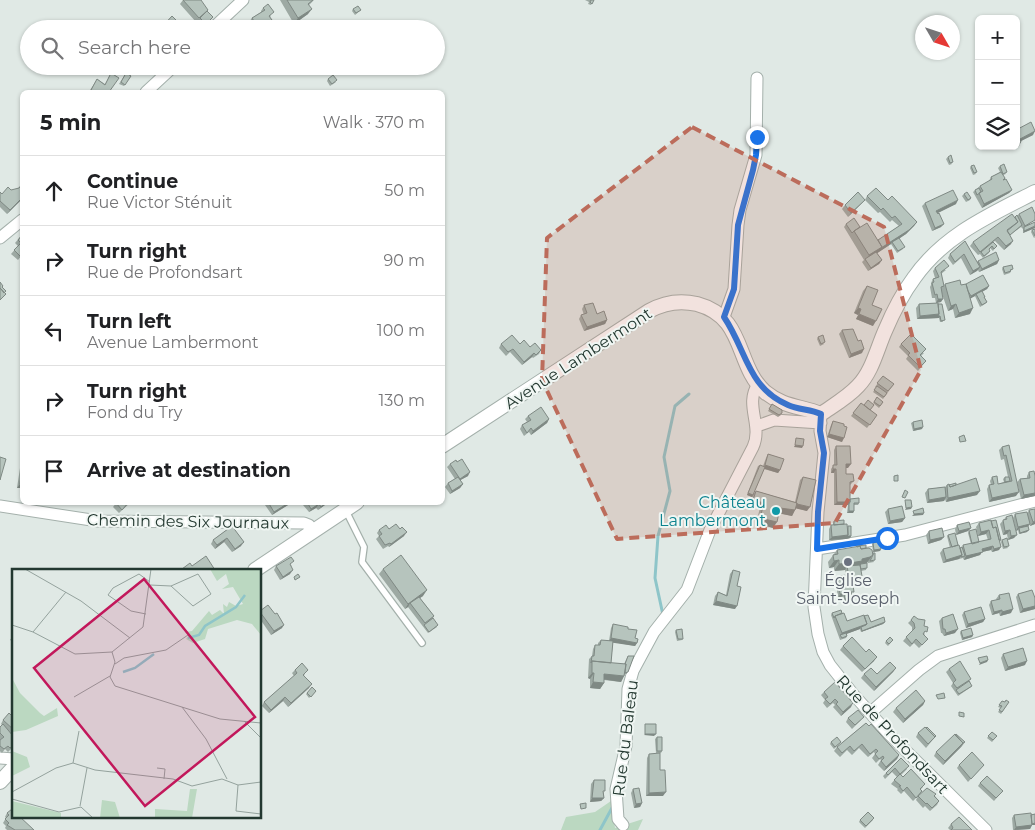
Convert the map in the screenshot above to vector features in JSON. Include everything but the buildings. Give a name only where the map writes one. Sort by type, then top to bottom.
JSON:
[{"type":"street","points":[[222,20],[243,0]]},
{"type":"street","points":[[148,90],[164,75]]},
{"type":"street","points":[[757,78],[756,155],[738,225],[734,289],[724,317],[737,339],[758,384],[775,399],[821,418]]},
{"type":"street","points":[[757,426],[774,420],[821,418],[851,393],[862,382],[869,370],[899,301],[915,276],[937,251],[969,226],[1035,192]]},
{"type":"street","points":[[0,238],[20,222]]},
{"type":"street","name":"Avenue Lambermont","points":[[445,444],[656,307],[673,302],[691,303],[708,308],[724,317]]},
{"type":"street","name":"Rue du Baleau","points":[[623,825],[618,819],[616,789],[626,746],[628,690],[633,671],[654,632],[687,590],[710,530],[756,441],[757,426],[752,405],[754,390],[758,384]]},
{"type":"street","name":"Rue de Profondsart","points":[[821,418],[824,453],[818,512],[814,607],[820,643],[830,665],[870,713],[909,755],[986,830]]},
{"type":"street","points":[[817,549],[905,535],[1035,502]]},
{"type":"street","name":"Chemin des Six Journaux","points":[[0,506],[98,522],[304,523],[313,532]]},
{"type":"street","points":[[257,569],[352,506]]},
{"type":"street","points":[[870,713],[938,656],[1035,625]]},
{"type":"street","points":[[0,782],[12,769]]},
{"type":"lane","points":[[352,506],[364,547],[362,562],[422,643]]},
{"type":"highlighted area","points":[[692,127],[884,227],[921,370],[835,523],[617,539],[542,380],[547,238]]},
{"type":"green space","points":[[611,801],[615,828],[643,819],[638,830],[561,830],[566,817],[595,812]]},
{"type":"waterway","points":[[663,615],[655,578],[658,536],[670,491],[664,457],[675,406],[689,394]]},
{"type":"waterway","points":[[600,830],[613,806]]},
{"type":"place","name":"Château Lambermont","points":[[776,511]]},
{"type":"place","name":"Église Saint-Joseph","points":[[848,562]]},
{"type":"route","points":[[757,137],[753,170],[740,210],[734,289],[724,317],[737,339],[753,375],[765,392],[788,405],[799,409],[813,410],[821,414],[820,431],[824,453],[818,512],[817,549],[887,538]]}]
